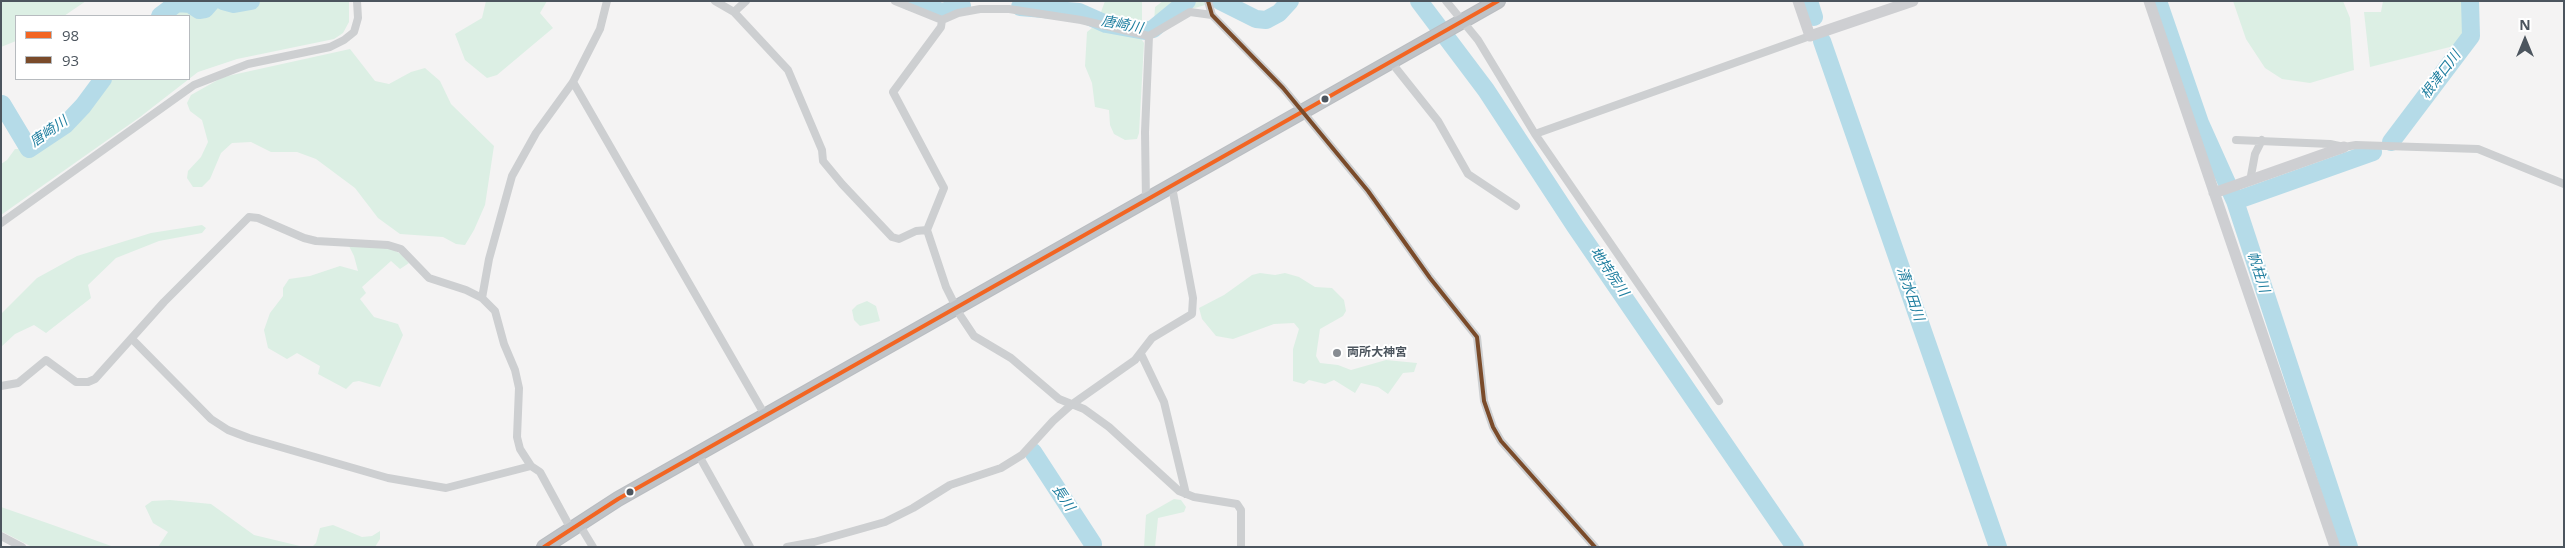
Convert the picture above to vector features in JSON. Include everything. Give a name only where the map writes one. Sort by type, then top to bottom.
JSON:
[{"type":"highway","points":[[544,547],[698,454],[1498,1]]},
{"type":"street","points":[[1,223],[194,85],[248,64],[330,47],[344,40],[354,32],[358,18],[357,1]]},
{"type":"street","points":[[482,298],[489,259],[512,176],[536,133],[573,82],[600,29],[607,1]]},
{"type":"street","points":[[715,1],[734,12],[788,70],[822,150],[823,161],[842,184],[892,238],[899,239],[916,231],[927,230]]},
{"type":"street","points":[[734,12],[746,1]]},
{"type":"street","points":[[896,1],[942,20],[979,5],[1047,13],[1149,36],[1190,12],[1212,15]]},
{"type":"street","points":[[1446,1],[1460,22],[1478,40],[1535,134],[1719,401]]},
{"type":"street","points":[[1798,1],[1810,36]]},
{"type":"street","points":[[1535,134],[1913,1]]},
{"type":"street","points":[[2149,1],[2335,547]]},
{"type":"street","points":[[1208,2],[1212,15],[1262,65],[1368,191],[1430,278],[1477,337],[1484,401],[1492,427],[1501,441],[1595,547]]},
{"type":"street","points":[[942,20],[941,27],[893,92],[944,188],[927,230],[957,309],[974,336],[1011,358],[1059,399],[1084,409],[1109,426],[1160,474],[1186,494],[1237,504],[1241,510],[1241,547]]},
{"type":"street","points":[[1146,202],[1145,132],[1149,36]]},
{"type":"street","points":[[1392,62],[1438,121],[1468,174],[1516,206]]},
{"type":"street","points":[[573,82],[766,417]]},
{"type":"street","points":[[2236,140],[2330,144],[2344,147]]},
{"type":"street","points":[[2244,183],[2262,140]]},
{"type":"street","points":[[2214,194],[2344,147],[2356,145],[2478,149],[2564,184]]},
{"type":"street","points":[[788,547],[814,542],[884,522],[913,508],[950,485],[1001,468],[1022,456],[1053,421],[1071,405],[1141,354],[1152,338],[1192,314],[1194,307],[1172,187]]},
{"type":"street","points":[[1,386],[18,383],[46,360],[76,382],[88,382],[95,379],[133,340],[164,302],[249,217],[258,218],[304,238],[316,241],[388,245],[401,249],[429,278],[466,290],[482,298],[495,310],[519,388],[517,436],[520,449],[531,466],[540,472],[575,527],[593,547]]},
{"type":"street","points":[[133,340],[211,419],[228,430],[249,438],[388,478],[446,488],[531,466]]},
{"type":"street","points":[[1141,354],[1164,402],[1186,494]]},
{"type":"street","points":[[698,454],[750,547]]},
{"type":"street","points":[[1,536],[22,547]]},
{"type":"green space","points":[[1,1],[86,1],[65,15],[15,15],[15,41],[1,47]]},
{"type":"green space","points":[[258,1],[349,1],[349,22],[343,33],[334,39],[237,59],[198,72],[190,78],[190,15],[164,15],[178,6],[185,6],[201,13],[208,10],[212,3],[217,2],[230,7]]},
{"type":"green space","points":[[486,1],[547,1],[540,13],[553,28],[497,75],[487,78],[465,60],[455,34],[482,18]]},
{"type":"green space","points":[[1105,1],[1142,1],[1142,24],[1105,20],[1101,12]]},
{"type":"green space","points":[[1163,1],[1204,1],[1205,5],[1178,13],[1166,12],[1154,23],[1155,7]]},
{"type":"green space","points":[[2233,1],[2343,1],[2350,18],[2354,70],[2310,83],[2282,79],[2265,68],[2246,39]]},
{"type":"green space","points":[[2383,1],[2466,1],[2467,31],[2454,46],[2370,67],[2364,12],[2381,12]]},
{"type":"green space","points":[[1092,28],[1140,37],[1144,43],[1139,133],[1137,139],[1125,140],[1114,134],[1110,125],[1109,110],[1095,107],[1092,83],[1085,66],[1087,32]]},
{"type":"green space","points":[[350,49],[375,81],[389,84],[411,72],[425,68],[440,81],[451,104],[494,146],[485,205],[465,245],[456,244],[443,237],[400,234],[378,218],[355,188],[316,159],[297,152],[271,152],[251,142],[232,143],[221,153],[210,179],[202,187],[193,187],[187,178],[188,171],[201,157],[208,142],[202,120],[190,111],[187,103],[191,95],[223,77]]},
{"type":"green space","points":[[108,80],[188,80],[140,117],[1,215],[1,164],[7,160],[15,149],[25,149],[30,152],[63,130],[84,110],[97,89]]},
{"type":"green space","points":[[202,225],[206,228],[202,233],[159,241],[116,258],[88,285],[91,298],[46,333],[34,325],[15,334],[1,347],[1,314],[37,278],[77,256],[151,233]]},
{"type":"green space","points":[[349,246],[390,248],[401,254],[409,263],[400,269],[391,261],[362,287],[366,293],[360,299],[374,317],[398,324],[403,335],[380,387],[359,381],[353,382],[346,389],[318,374],[320,366],[297,353],[287,359],[268,348],[264,330],[270,313],[283,296],[283,288],[289,279],[310,276],[340,266],[358,271]]},
{"type":"green space","points":[[1260,273],[1275,275],[1285,273],[1299,277],[1315,287],[1332,288],[1344,300],[1346,311],[1343,316],[1320,329],[1316,356],[1320,363],[1338,365],[1351,370],[1386,360],[1417,363],[1414,372],[1403,373],[1388,394],[1378,387],[1361,383],[1355,393],[1334,380],[1325,384],[1309,380],[1304,384],[1293,381],[1293,349],[1299,329],[1294,323],[1274,324],[1233,339],[1216,336],[1202,319],[1199,308],[1224,295],[1252,275]]},
{"type":"green space","points":[[867,301],[876,306],[880,321],[860,326],[854,320],[852,310],[857,305]]},
{"type":"green space","points":[[1174,499],[1181,500],[1186,507],[1184,512],[1158,518],[1155,547],[1144,547],[1146,515]]},
{"type":"green space","points":[[170,500],[211,504],[254,535],[304,547],[158,547],[168,532],[153,523],[145,506],[152,501]]},
{"type":"green space","points":[[1,507],[114,547],[32,547],[1,531]]},
{"type":"green space","points":[[333,525],[362,537],[372,536],[380,531],[380,539],[375,547],[312,547],[316,543],[320,528]]},
{"type":"waterway","name":"唐崎川","points":[[161,15],[177,3],[190,4],[199,10],[205,9],[212,1]]},
{"type":"waterway","name":"唐崎川","points":[[223,1],[234,4],[251,1]]},
{"type":"waterway","name":"唐崎川","points":[[909,1],[942,12],[962,6]]},
{"type":"waterway","name":"唐崎川","points":[[1020,7],[1079,12],[1106,24],[1145,31],[1153,29],[1187,1]]},
{"type":"waterway","name":"唐崎川","points":[[1220,1],[1256,19],[1266,20],[1279,13],[1290,1]]},
{"type":"waterway","name":"地持院川","points":[[1419,1],[1486,90],[1575,226],[1795,547]]},
{"type":"waterway","name":"清水田川","points":[[1809,1],[1814,17]]},
{"type":"waterway","name":"帆柱川","points":[[2158,1],[2200,123],[2235,201],[2349,547]]},
{"type":"waterway","name":"根津口川","points":[[2391,142],[2471,36],[2470,1]]},
{"type":"waterway","name":"清水田川","points":[[1822,41],[1998,547]]},
{"type":"waterway","name":"唐崎川","points":[[2,104],[29,149],[65,125],[83,106],[102,80]]},
{"type":"waterway","name":"根津口川","points":[[2235,201],[2373,152]]},
{"type":"waterway","name":"長川","points":[[1033,452],[1093,544]]},
{"type":"transit line","name":"93","points":[[1208,1],[1212,15],[1283,88],[1368,191],[1430,278],[1477,337],[1484,401],[1493,427],[1501,441],[1595,547]]},
{"type":"transit line","name":"98","points":[[544,547],[618,499],[1498,1]]},
{"type":"place","name":"両所大神宮","points":[[1337,353]]}]
